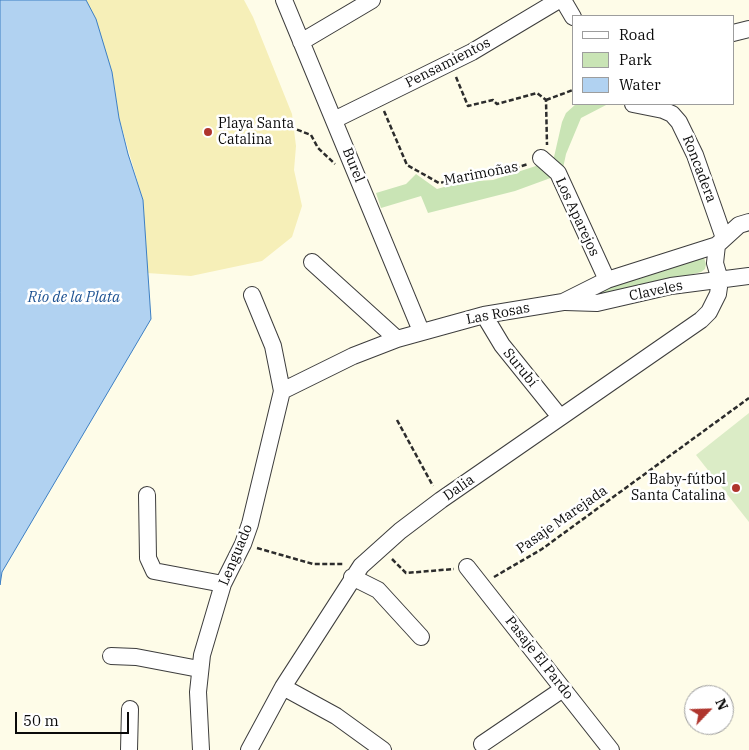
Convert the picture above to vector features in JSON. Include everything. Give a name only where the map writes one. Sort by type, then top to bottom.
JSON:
[{"type":"street","name":"Burel","points":[[284,0],[421,331]]},
{"type":"street","points":[[301,42],[372,0]]},
{"type":"street","points":[[561,0],[572,16]]},
{"type":"street","name":"Pensamientos","points":[[334,120],[450,63],[561,0]]},
{"type":"street","points":[[734,33],[749,30]]},
{"type":"street","name":"Roncadera","points":[[638,105],[663,110],[672,114],[679,122],[695,155],[720,241]]},
{"type":"street","name":"Los Aparejos","points":[[540,158],[558,173],[607,280]]},
{"type":"street","name":"Las Rosas","points":[[282,391],[353,356],[421,331],[484,316],[563,302],[607,280],[720,241],[739,225],[749,222]]},
{"type":"street","points":[[720,241],[715,263],[720,280]]},
{"type":"street","points":[[312,262],[396,339]]},
{"type":"street","name":"Claveles","points":[[563,302],[597,303],[671,286],[749,276]]},
{"type":"street","name":"Dalia","points":[[250,750],[283,687],[357,571],[380,548],[441,500],[701,320],[714,302],[720,280]]},
{"type":"street","points":[[252,295],[273,346],[282,391]]},
{"type":"street","name":"Surubí","points":[[484,316],[502,345],[560,417]]},
{"type":"street","name":"Lenguado","points":[[201,750],[198,692],[200,669],[223,584],[244,544],[282,391]]},
{"type":"street","points":[[147,495],[148,558],[154,571],[223,584]]},
{"type":"street","name":"Pasaje El Pardo","points":[[467,567],[611,750]]},
{"type":"street","points":[[357,571],[378,590],[421,636]]},
{"type":"street","points":[[111,656],[136,657],[200,669]]},
{"type":"street","points":[[283,687],[336,716],[382,750]]},
{"type":"street","points":[[482,744],[563,689]]},
{"type":"street","points":[[129,750],[130,709]]},
{"type":"path","points":[[450,63],[468,106],[493,100],[497,104],[537,93],[546,100]]},
{"type":"path","points":[[546,100],[572,90]]},
{"type":"path","name":"Marimoñas","points":[[378,98],[407,165],[439,183],[502,172],[540,158]]},
{"type":"path","points":[[540,158],[547,146],[546,100]]},
{"type":"path","points":[[290,127],[311,135],[318,148],[336,166],[343,171],[358,176]]},
{"type":"path","name":"Pasaje Marejada","points":[[482,585],[542,549],[749,398]]},
{"type":"path","points":[[397,420],[441,500]]},
{"type":"path","points":[[244,544],[313,564],[357,571]]},
{"type":"path","points":[[380,548],[406,572],[467,567]]},
{"type":"green space","points":[[575,105],[606,105],[581,118],[566,154],[562,173],[515,191],[428,213],[421,196],[381,208],[376,193],[406,184],[416,174],[437,189],[461,182],[493,180],[545,163],[554,157],[566,113]]},
{"type":"green space","points":[[703,255],[706,264],[705,269],[701,272],[601,297],[595,295],[596,291]]},
{"type":"green space","name":"Baby-fútbol Santa Catalina","points":[[749,413],[749,522],[696,455]]},
{"type":"sand","name":"Playa Santa Catalina","points":[[86,0],[244,0],[253,17],[292,114],[296,146],[294,170],[302,206],[292,237],[262,261],[191,276],[147,273],[143,200],[119,118],[112,72]]},
{"type":"water","name":"Río de la Plata","points":[[0,0],[86,0],[96,19],[112,72],[119,118],[128,154],[143,200],[151,319],[2,572],[0,585]]},
{"type":"place","name":"Playa Santa Catalina","points":[[208,132]]},
{"type":"place","name":"Baby-fútbol Santa Catalina","points":[[736,488]]}]
